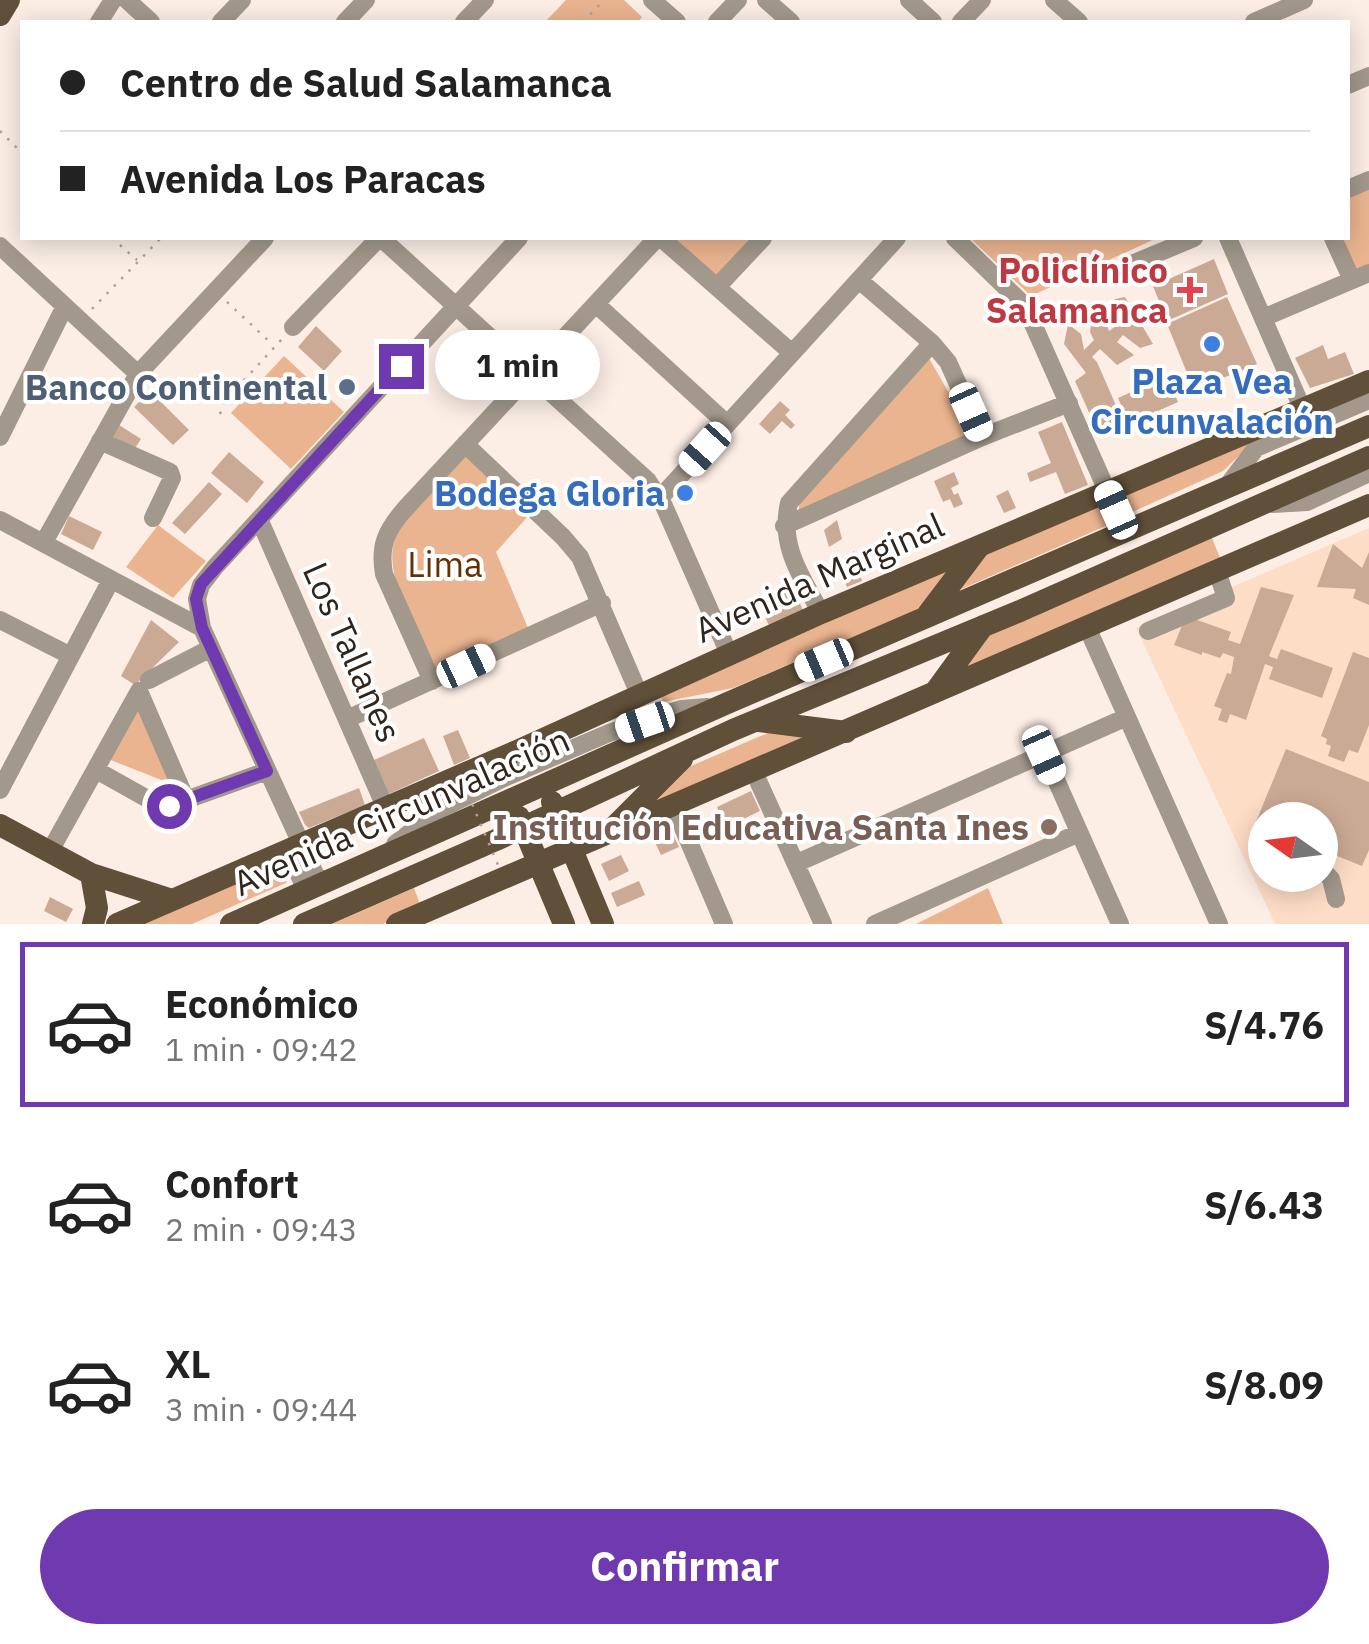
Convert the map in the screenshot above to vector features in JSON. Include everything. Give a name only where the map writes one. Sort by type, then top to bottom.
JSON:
[{"type":"main road","points":[[0,16],[9,0]]},
{"type":"main road","name":"Avenida Marginal","points":[[117,924],[386,809],[821,613],[1369,381]]},
{"type":"main road","name":"Avenida Circunvalación","points":[[231,924],[722,705],[1369,426]]},
{"type":"main road","name":"Avenida Circunvalación","points":[[304,924],[756,720],[983,626],[1369,457]]},
{"type":"main road","points":[[397,924],[1369,506]]},
{"type":"main road","points":[[926,616],[980,545]]},
{"type":"main road","points":[[932,695],[983,626]]},
{"type":"main road","points":[[756,720],[846,732]]},
{"type":"main road","points":[[604,838],[693,748]]},
{"type":"main road","points":[[545,785],[603,924]]},
{"type":"main road","points":[[511,800],[564,924]]},
{"type":"main road","points":[[0,825],[91,874],[172,900]]},
{"type":"main road","points":[[91,874],[96,908],[93,924]]},
{"type":"street","points":[[127,0],[149,20]]},
{"type":"street","points":[[223,20],[242,0]]},
{"type":"street","points":[[346,20],[366,0]]},
{"type":"street","points":[[466,20],[485,0]]},
{"type":"street","points":[[652,0],[674,20]]},
{"type":"street","points":[[719,20],[738,0]]},
{"type":"street","points":[[766,0],[789,20]]},
{"type":"street","points":[[909,0],[931,20]]},
{"type":"street","points":[[963,20],[982,0]]},
{"type":"street","points":[[1054,0],[1077,20]]},
{"type":"street","points":[[1259,20],[1304,0]]},
{"type":"street","points":[[44,542],[138,374],[258,240]]},
{"type":"street","points":[[293,327],[378,240]]},
{"type":"street","points":[[382,240],[648,481],[660,498],[730,654]]},
{"type":"street","points":[[302,893],[295,848],[267,771],[202,628],[196,599],[201,584],[518,240]]},
{"type":"street","points":[[432,681],[384,574],[384,539],[392,524],[657,240]]},
{"type":"street","points":[[661,240],[792,354]]},
{"type":"street","points":[[718,288],[762,240]]},
{"type":"street","points":[[660,498],[896,240]]},
{"type":"street","points":[[958,240],[1025,306],[1124,530]]},
{"type":"street","points":[[1134,263],[1189,240]]},
{"type":"street","points":[[1229,240],[1302,410]]},
{"type":"street","points":[[1263,318],[1360,277],[1335,240]]},
{"type":"street","points":[[0,246],[138,374]]},
{"type":"street","points":[[859,280],[932,343],[948,362],[982,437]]},
{"type":"street","points":[[596,304],[728,424]]},
{"type":"street","points":[[0,437],[65,306]]},
{"type":"street","points":[[821,613],[795,563],[784,526],[789,503],[932,343]]},
{"type":"street","points":[[1225,490],[1256,448],[1369,400]]},
{"type":"street","points":[[784,526],[982,437],[1069,403]]},
{"type":"street","points":[[100,442],[171,474],[153,518]]},
{"type":"street","points":[[466,444],[580,558],[639,694]]},
{"type":"street","points":[[1248,509],[1307,502],[1369,473]]},
{"type":"street","points":[[0,520],[202,628]]},
{"type":"street","name":"Los Tallanes","points":[[260,521],[386,809]]},
{"type":"street","points":[[1148,630],[1226,598],[1216,571]]},
{"type":"street","points":[[0,790],[111,580]]},
{"type":"street","points":[[346,718],[602,603]]},
{"type":"street","points":[[0,620],[69,655]]},
{"type":"street","points":[[1087,628],[1218,924]]},
{"type":"street","points":[[49,853],[144,686],[211,648]]},
{"type":"street","points":[[144,686],[187,802]]},
{"type":"street","points":[[372,862],[443,808],[504,778],[663,716],[722,705]]},
{"type":"street","points":[[797,863],[1127,717]]},
{"type":"street","points":[[1044,755],[1120,924]]},
{"type":"street","points":[[96,770],[154,803],[169,806],[267,771]]},
{"type":"street","points":[[754,772],[823,924]]},
{"type":"street","points":[[674,807],[724,924]]},
{"type":"street","points":[[875,924],[1079,833]]},
{"type":"street","points":[[295,848],[316,876],[326,882]]},
{"type":"street","points":[[1334,892],[1336,899]]},
{"type":"path","points":[[584,20],[604,0]]},
{"type":"path","points":[[0,131],[20,151]]},
{"type":"path","points":[[114,240],[138,262]]},
{"type":"path","points":[[81,321],[159,240]]},
{"type":"path","points":[[214,291],[274,346]]},
{"type":"path","points":[[220,414],[224,402],[293,327]]},
{"type":"path","points":[[464,785],[501,872]]},
{"type":"shaded area","points":[[1369,528],[1369,924],[1275,924],[1260,892],[1338,892],[1338,802],[1248,802],[1248,867],[1136,628]]},
{"type":"green space","points":[[566,0],[624,0],[642,17],[640,20],[547,20]]},
{"type":"green space","points":[[1369,184],[1369,270],[1353,277],[1338,240],[1350,240],[1350,193]]},
{"type":"green space","points":[[676,240],[756,240],[719,280]]},
{"type":"green space","points":[[972,240],[1153,240],[1031,296]]},
{"type":"green space","points":[[284,356],[344,412],[291,469],[231,413]]},
{"type":"green space","points":[[929,358],[971,432],[798,514],[800,499]]},
{"type":"green space","points":[[1244,438],[1248,447],[1223,471],[1133,512],[1125,508],[1121,498]]},
{"type":"green space","name":"Lima","points":[[467,455],[529,515],[496,552],[528,628],[437,670],[396,582],[393,546],[414,511]]},
{"type":"green space","points":[[1103,502],[1110,515],[1108,525],[950,594],[974,559]]},
{"type":"green space","points":[[158,525],[206,561],[173,598],[126,567]]},
{"type":"green space","points":[[1210,533],[1220,558],[954,674],[987,636]]},
{"type":"green space","points":[[959,559],[922,608],[733,688],[663,702],[660,694]]},
{"type":"green space","points":[[137,702],[169,783],[108,759]]},
{"type":"green space","points":[[777,729],[826,731],[627,817],[663,778]]},
{"type":"green space","points":[[283,859],[289,875],[286,883],[192,924],[135,924]]},
{"type":"green space","points":[[414,888],[421,907],[383,924],[332,924]]},
{"type":"green space","points":[[988,888],[1003,924],[916,924]]},
{"type":"building","name":"Policlínico Salamanca","points":[[1214,259],[1228,294],[1167,321],[1153,286]]},
{"type":"building","points":[[1125,297],[1153,344],[1140,348],[1123,335],[1117,342],[1134,355],[1117,365],[1100,349],[1092,357],[1125,426],[1100,437],[1075,381],[1086,373],[1064,344],[1068,324],[1081,334],[1084,350],[1094,340],[1090,332],[1093,312],[1104,317],[1109,331],[1120,323],[1115,299]]},
{"type":"building","name":"Plaza Vea Circunvalación","points":[[1227,297],[1257,364],[1194,390],[1167,324]]},
{"type":"building","points":[[316,326],[342,351],[324,371],[298,347]]},
{"type":"building","points":[[464,331],[513,374],[498,392],[473,371],[478,365],[484,370],[490,363],[478,352],[472,359],[462,351],[457,357],[449,349]]},
{"type":"building","points":[[1323,345],[1328,359],[1345,352],[1354,374],[1310,388],[1295,358]]},
{"type":"building","points":[[1154,374],[1159,380],[1167,376],[1178,402],[1129,424],[1118,398],[1147,385],[1145,378]]},
{"type":"building","points":[[150,391],[189,430],[173,445],[134,407]]},
{"type":"building","points":[[780,401],[790,410],[785,415],[795,425],[791,429],[782,421],[770,434],[759,424]]},
{"type":"building","points":[[1062,422],[1088,485],[1065,494],[1056,472],[1030,482],[1027,473],[1051,463],[1038,432]]},
{"type":"building","points":[[119,425],[141,439],[134,450],[112,436]]},
{"type":"building","points":[[229,452],[264,482],[247,503],[211,473]]},
{"type":"building","points":[[954,472],[959,484],[951,488],[963,504],[954,508],[950,499],[943,502],[934,481]]},
{"type":"building","points":[[209,482],[222,494],[185,534],[172,523]]},
{"type":"building","points":[[1008,490],[1016,508],[1004,513],[996,496]]},
{"type":"building","points":[[69,516],[102,532],[93,550],[61,534]]},
{"type":"building","points":[[837,520],[842,539],[829,547],[824,530]]},
{"type":"building","points":[[1333,544],[1362,568],[1369,552],[1369,605],[1353,598],[1356,589],[1317,587]]},
{"type":"building","points":[[854,551],[862,581],[847,587],[839,570],[852,562],[848,556]]},
{"type":"building","points":[[792,586],[803,610],[771,630],[758,601]]},
{"type":"building","points":[[1261,587],[1294,595],[1269,656],[1277,659],[1281,649],[1333,668],[1322,698],[1269,679],[1273,667],[1265,664],[1246,720],[1230,714],[1227,723],[1218,720],[1222,709],[1214,706],[1227,673],[1231,674],[1234,657],[1223,653],[1220,658],[1202,655],[1174,645],[1186,616],[1231,632],[1228,640],[1240,644]]},
{"type":"building","points":[[151,620],[179,642],[135,685],[121,676]]},
{"type":"building","points":[[1353,652],[1369,658],[1369,725],[1358,753],[1349,750],[1344,762],[1328,756],[1331,746],[1321,736]]},
{"type":"building","points":[[458,730],[470,758],[454,765],[443,736]]},
{"type":"building","points":[[424,738],[439,771],[389,794],[374,760]]},
{"type":"building","points":[[1286,749],[1369,782],[1369,850],[1362,866],[1338,856],[1338,802],[1264,802]]},
{"type":"building","points":[[359,788],[365,805],[309,828],[305,825],[299,812]]},
{"type":"building","points":[[751,791],[760,811],[727,827],[717,807]]},
{"type":"building","points":[[670,828],[679,847],[661,855],[652,836]]},
{"type":"building","points":[[621,855],[629,871],[609,881],[601,864]]},
{"type":"building","points":[[639,881],[645,895],[617,907],[611,893]]},
{"type":"building","points":[[50,897],[73,909],[66,922],[44,911]]},
{"type":"place","name":"Policlínico Salamanca","points":[[1190,290]]},
{"type":"place","name":"Plaza Vea Circunvalación","points":[[1212,344]]},
{"type":"place","name":"Banco Continental","points":[[347,387]]},
{"type":"place","name":"Bodega Gloria","points":[[685,493]]},
{"type":"place","name":"Institución Educativa Santa Ines","points":[[1049,827]]},
{"type":"route","points":[[169,806],[267,771],[202,628],[196,599],[201,584],[401,366]]}]
